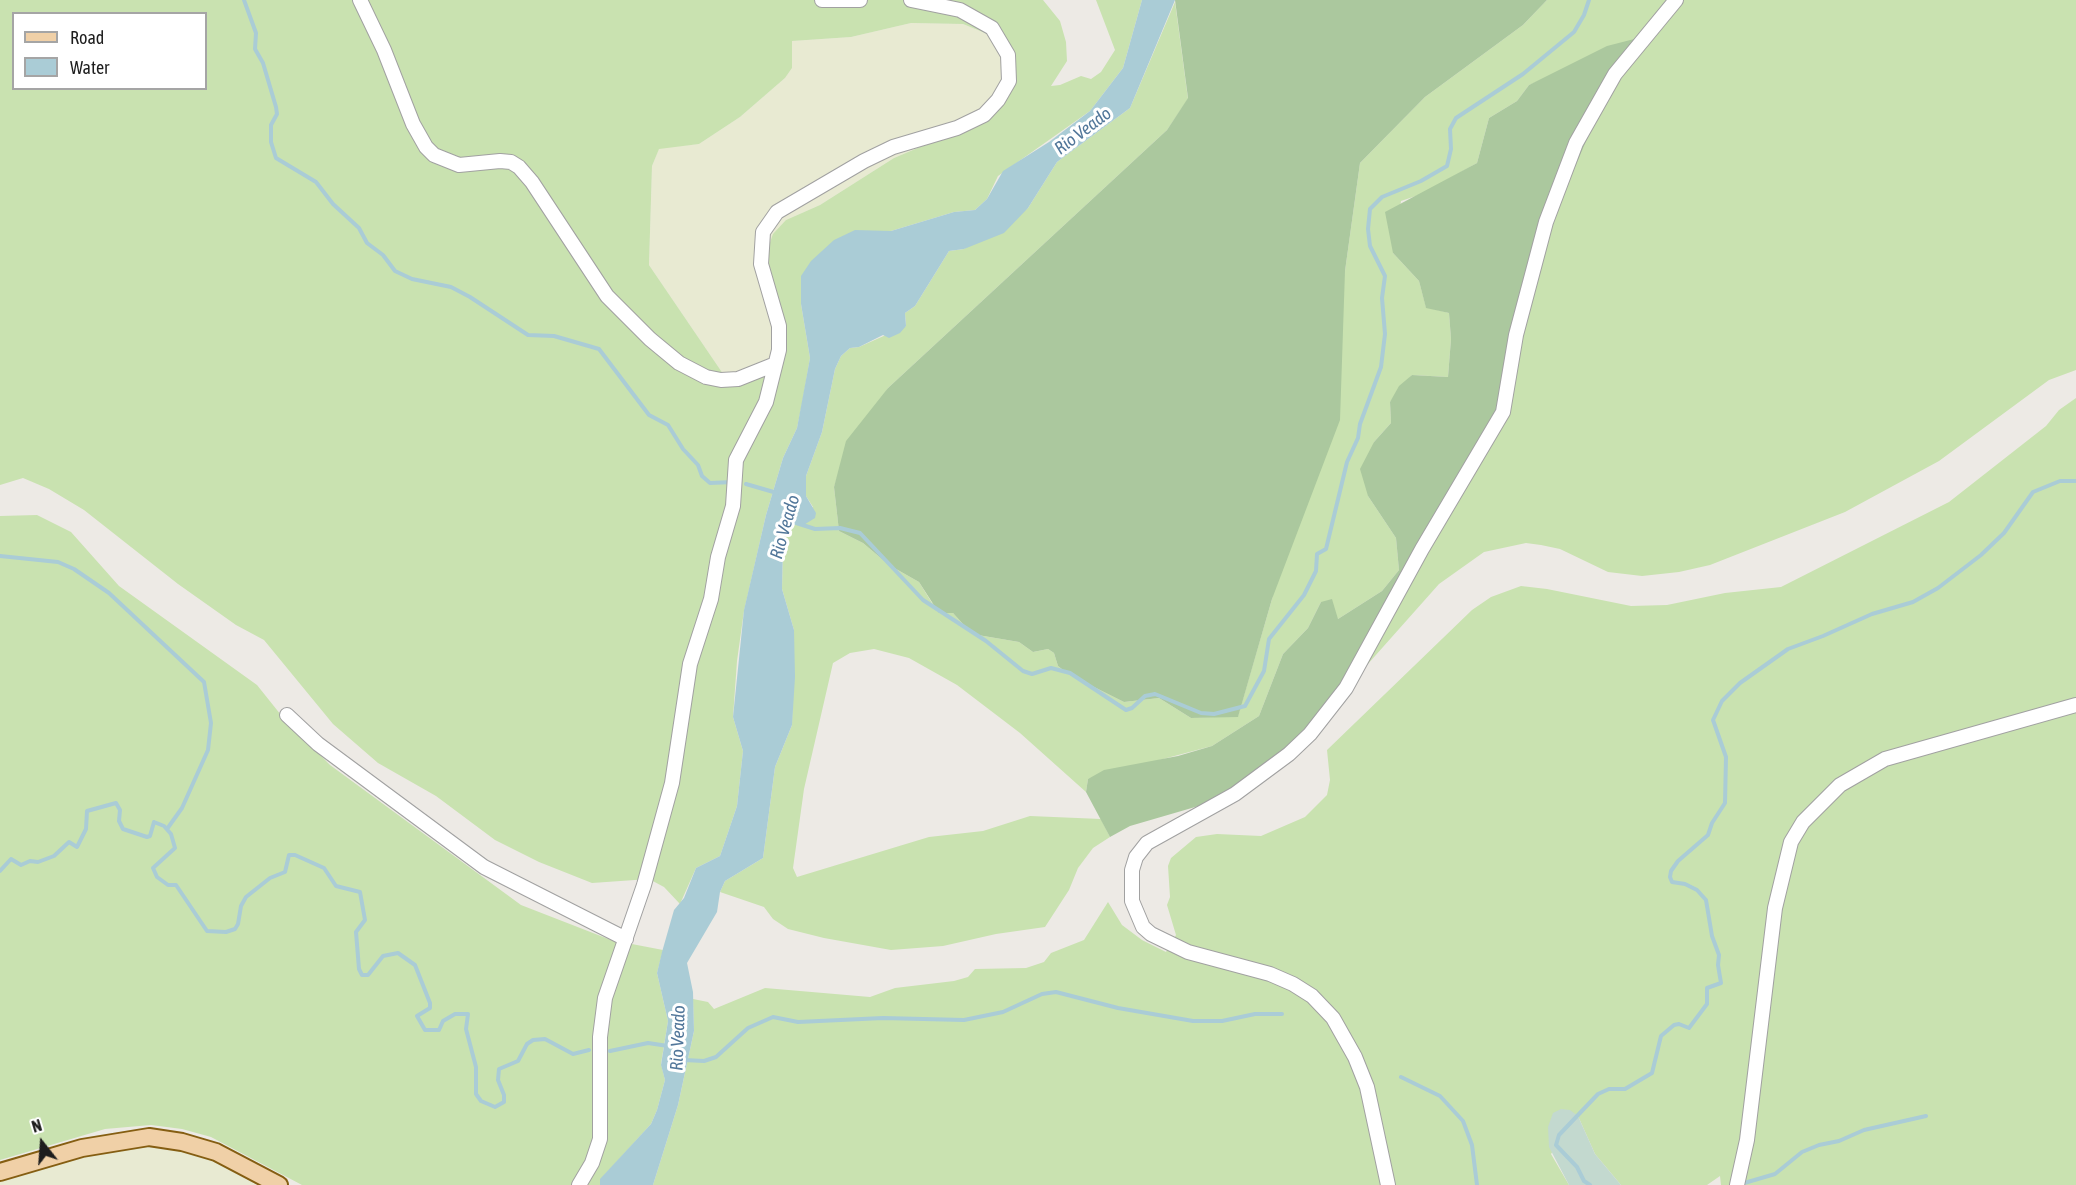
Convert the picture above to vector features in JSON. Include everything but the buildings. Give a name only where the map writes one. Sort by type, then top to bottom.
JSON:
[{"type":"main road","points":[[0,1172],[82,1148],[149,1137],[182,1142],[216,1152],[279,1185]]},
{"type":"street","points":[[360,0],[384,50],[413,124],[426,147],[434,155],[450,164],[500,160],[511,162],[519,167],[532,182],[607,296],[643,333],[679,363],[706,376],[721,380],[738,379],[773,365]]},
{"type":"street","points":[[822,0],[860,0]]},
{"type":"street","points":[[579,1185],[592,1163],[600,1139],[602,1014],[672,783],[690,664],[711,599],[718,557],[734,506],[736,460],[766,402],[773,379],[773,365],[779,350],[779,326],[760,264],[763,232],[769,219],[789,204],[864,160],[893,147],[957,129],[984,115],[998,100],[1009,81],[1008,56],[992,28],[960,10],[911,0]]},
{"type":"street","points":[[1388,1185],[1367,1087],[1355,1057],[1334,1018],[1312,996],[1293,984],[1270,974],[1188,951],[1151,934],[1143,927],[1132,901],[1132,870],[1136,857],[1147,843],[1234,794],[1289,754],[1310,734],[1346,688],[1422,549],[1503,412],[1516,335],[1546,222],[1576,143],[1616,75],[1676,0]]},
{"type":"street","points":[[1737,1185],[1747,1140],[1774,908],[1791,842],[1803,822],[1840,785],[1885,759],[2076,705]]},
{"type":"street","points":[[287,715],[318,744],[475,861],[506,880],[626,939]]},
{"type":"green space","points":[[0,0],[1043,0],[1060,21],[1066,42],[1067,61],[1051,86],[1060,85],[1081,76],[1091,79],[1101,72],[1115,50],[1096,0],[1142,0],[1123,68],[1090,111],[998,176],[987,199],[975,210],[954,212],[891,231],[879,231],[801,304],[810,358],[802,404],[797,428],[783,458],[766,515],[744,611],[737,661],[733,717],[743,751],[737,806],[720,856],[696,868],[680,904],[664,887],[649,879],[592,883],[539,862],[495,840],[436,796],[378,763],[333,724],[264,640],[236,625],[178,584],[84,510],[49,489],[23,478],[0,485]],"holes":[[[911,23],[963,24],[995,37],[1009,60],[997,105],[972,125],[894,158],[820,205],[786,220],[773,234],[766,254],[778,352],[745,383],[732,387],[649,265],[652,166],[659,149],[699,144],[740,117],[785,78],[792,68],[792,41],[851,37]]]},
{"type":"green space","points":[[1175,0],[1547,0],[1523,25],[1425,97],[1360,163],[1345,271],[1340,420],[1272,599],[1238,717],[1191,718],[1159,698],[1124,702],[1068,674],[1058,666],[1054,653],[1048,649],[1033,652],[1019,642],[972,634],[953,613],[939,613],[919,582],[889,565],[863,543],[839,531],[834,487],[846,441],[888,388],[1167,130],[1188,98]]},
{"type":"green space","points":[[1547,0],[2076,0],[2076,370],[2049,380],[1939,461],[1845,512],[1710,565],[1679,572],[1642,576],[1608,572],[1560,549],[1541,545],[1526,543],[1484,552],[1439,584],[1367,665],[1424,549],[1544,79],[1529,85],[1517,101],[1489,118],[1477,163],[1422,194],[1401,201],[1393,253],[1419,281],[1426,307],[1449,313],[1451,339],[1448,377],[1412,375],[1390,402],[1391,423],[1374,442],[1368,496],[1396,538],[1399,570],[1382,591],[1338,619],[1321,602],[1308,628],[1283,654],[1259,716],[1212,746],[1088,779],[1086,792],[1020,733],[957,685],[909,658],[874,649],[850,653],[833,663],[804,789],[793,868],[797,877],[929,837],[983,831],[1030,816],[1101,819],[1110,837],[1093,848],[1078,868],[1069,890],[1045,927],[996,934],[943,946],[891,950],[824,938],[788,929],[773,919],[764,907],[720,892],[725,881],[763,858],[775,767],[792,725],[794,630],[782,589],[783,544],[789,524],[813,507],[806,496],[806,476],[822,432],[835,369],[841,356],[850,348],[859,347],[906,326],[905,313],[915,306],[949,251],[964,249],[1028,208],[1057,162],[1130,108],[1175,2],[1188,99],[1167,130],[888,388],[839,472],[834,487],[839,531],[863,543],[889,565],[919,582],[932,603],[953,613],[972,634],[1019,642],[1033,652],[1048,649],[1054,653],[1058,666],[1068,674],[1124,702],[1159,698],[1191,718],[1238,716],[1272,599],[1345,271],[1360,163],[1425,97],[1523,25]]},
{"type":"green space","points":[[911,23],[963,24],[995,37],[1003,46],[1008,85],[972,125],[894,158],[820,205],[786,220],[778,352],[745,383],[732,387],[649,265],[652,166],[659,148],[699,144],[740,117],[785,78],[792,68],[791,41],[851,37]]},
{"type":"green space","points":[[1642,37],[1609,87],[1533,266],[1504,407],[1424,549],[1367,665],[1256,778],[1202,805],[1130,826],[1110,837],[1086,792],[1088,779],[1104,770],[1178,756],[1212,746],[1259,716],[1283,654],[1308,628],[1321,602],[1332,599],[1338,619],[1382,591],[1399,570],[1396,538],[1368,496],[1360,469],[1374,442],[1391,423],[1390,402],[1399,386],[1412,375],[1448,377],[1451,339],[1449,313],[1426,308],[1419,281],[1393,253],[1385,212],[1477,163],[1489,118],[1517,101],[1529,85],[1607,46]]},
{"type":"green space","points":[[2076,398],[2076,1185],[1721,1185],[1720,1176],[1707,1185],[1621,1185],[1595,1154],[1578,1116],[1551,1154],[1569,1185],[653,1185],[678,1105],[694,1031],[693,999],[708,1002],[714,1009],[765,988],[870,997],[895,988],[954,981],[968,977],[975,969],[1026,968],[1044,962],[1051,953],[1084,940],[1108,902],[1122,925],[1142,940],[1166,952],[1176,935],[1167,905],[1170,897],[1168,866],[1171,858],[1196,837],[1217,834],[1261,836],[1305,817],[1327,795],[1330,780],[1327,750],[1472,610],[1491,597],[1521,586],[1631,606],[1667,605],[1725,593],[1781,587],[1949,502],[2046,426],[2059,410]]},
{"type":"green space","points":[[37,515],[71,532],[119,586],[257,685],[281,715],[330,765],[521,905],[611,940],[663,950],[657,973],[668,1021],[661,1064],[665,1080],[657,1110],[651,1124],[601,1179],[600,1185],[302,1185],[211,1137],[182,1129],[151,1125],[105,1129],[0,1160],[0,516]]},
{"type":"green space","points":[[1561,1109],[1570,1110],[1578,1116],[1595,1154],[1621,1185],[1569,1185],[1549,1147],[1548,1127],[1553,1113]]},
{"type":"green space","points":[[142,1145],[173,1147],[203,1155],[260,1185],[0,1185],[0,1180],[96,1152]]},
{"type":"water","name":"Rio Veado","points":[[1142,0],[1175,0],[1130,108],[1057,162],[1028,208],[1004,233],[964,249],[949,251],[915,306],[905,313],[906,326],[900,333],[889,338],[883,335],[859,347],[850,348],[841,356],[835,369],[822,432],[806,476],[806,496],[816,513],[815,518],[802,526],[796,522],[789,524],[783,544],[782,589],[794,630],[795,677],[792,725],[775,767],[763,858],[725,881],[720,892],[717,912],[687,963],[693,992],[694,1031],[678,1105],[653,1185],[600,1185],[600,1179],[651,1124],[657,1110],[665,1080],[661,1065],[668,1021],[657,973],[662,952],[674,910],[684,898],[696,868],[720,856],[737,806],[743,751],[733,717],[744,610],[766,515],[783,458],[797,428],[810,358],[801,304],[801,276],[811,261],[834,240],[855,230],[891,231],[954,212],[975,210],[987,199],[1003,171],[1049,142],[1090,111],[1123,68]]},
{"type":"waterway","points":[[244,0],[256,33],[255,49],[263,63],[276,107],[277,114],[271,125],[271,142],[276,158],[316,182],[333,204],[359,228],[367,243],[383,255],[395,271],[412,279],[451,287],[528,335],[554,336],[599,349],[649,415],[668,425],[683,449],[698,465],[702,476],[710,483],[733,482]]},
{"type":"waterway","name":"Rio Veado","points":[[790,521],[815,529],[840,528],[860,533],[923,600],[986,641],[1023,671],[1032,674],[1051,668],[1070,673],[1126,710],[1132,708],[1145,696],[1155,694],[1201,713],[1214,714],[1245,706],[1264,671],[1269,639],[1304,595],[1316,571],[1317,554],[1326,549],[1347,462],[1358,438],[1360,424],[1381,367],[1385,334],[1382,298],[1385,276],[1370,246],[1368,229],[1370,209],[1382,197],[1421,181],[1447,166],[1451,149],[1450,129],[1456,118],[1523,74],[1574,32],[1584,15],[1589,0]]},
{"type":"waterway","points":[[1590,1185],[1584,1181],[1577,1167],[1556,1145],[1559,1135],[1598,1094],[1609,1089],[1625,1089],[1652,1073],[1661,1036],[1674,1025],[1679,1024],[1689,1028],[1707,1004],[1707,988],[1721,983],[1719,955],[1712,936],[1706,900],[1697,890],[1685,884],[1672,882],[1670,877],[1678,861],[1708,835],[1712,823],[1725,803],[1726,757],[1713,720],[1722,701],[1740,683],[1788,649],[1872,614],[1913,602],[1938,588],[1981,555],[2004,533],[2033,492],[2060,481],[2076,481]]},
{"type":"waterway","name":"Rio Veado","points":[[746,484],[777,493]]},
{"type":"waterway","points":[[0,556],[58,562],[74,569],[109,593],[204,682],[211,723],[208,750],[182,808],[167,829]]},
{"type":"waterway","points":[[0,871],[11,859],[21,865],[30,861],[38,862],[54,856],[69,842],[77,847],[86,829],[87,811],[116,803],[120,810],[119,821],[123,829],[147,837],[150,836],[154,822],[164,826],[171,834],[175,848],[153,868],[157,877],[168,885],[176,885],[207,931],[226,932],[235,929],[238,924],[241,906],[246,897],[270,878],[285,872],[289,855],[295,855],[324,868],[336,886],[360,892],[365,920],[356,932],[359,969],[362,975],[368,975],[383,956],[398,953],[415,965],[430,1003],[430,1008],[417,1016],[425,1030],[439,1030],[443,1021],[455,1014],[468,1014],[466,1029],[476,1067],[476,1094],[481,1101],[495,1107],[504,1102],[504,1095],[498,1080],[499,1069],[518,1061],[527,1044],[533,1040],[545,1039],[573,1054],[589,1050]]},
{"type":"waterway","name":"Rio Veado","points":[[684,1060],[704,1061],[716,1057],[748,1028],[773,1017],[798,1022],[883,1018],[964,1020],[1003,1012],[1042,994],[1056,992],[1118,1008],[1193,1021],[1222,1021],[1255,1014],[1282,1014]]},
{"type":"waterway","name":"Rio Veado","points":[[610,1051],[648,1043],[668,1046]]},
{"type":"waterway","points":[[1401,1077],[1440,1096],[1463,1121],[1472,1145],[1477,1185]]},
{"type":"waterway","points":[[1741,1184],[1775,1174],[1802,1152],[1819,1145],[1839,1141],[1864,1130],[1926,1116]]}]
